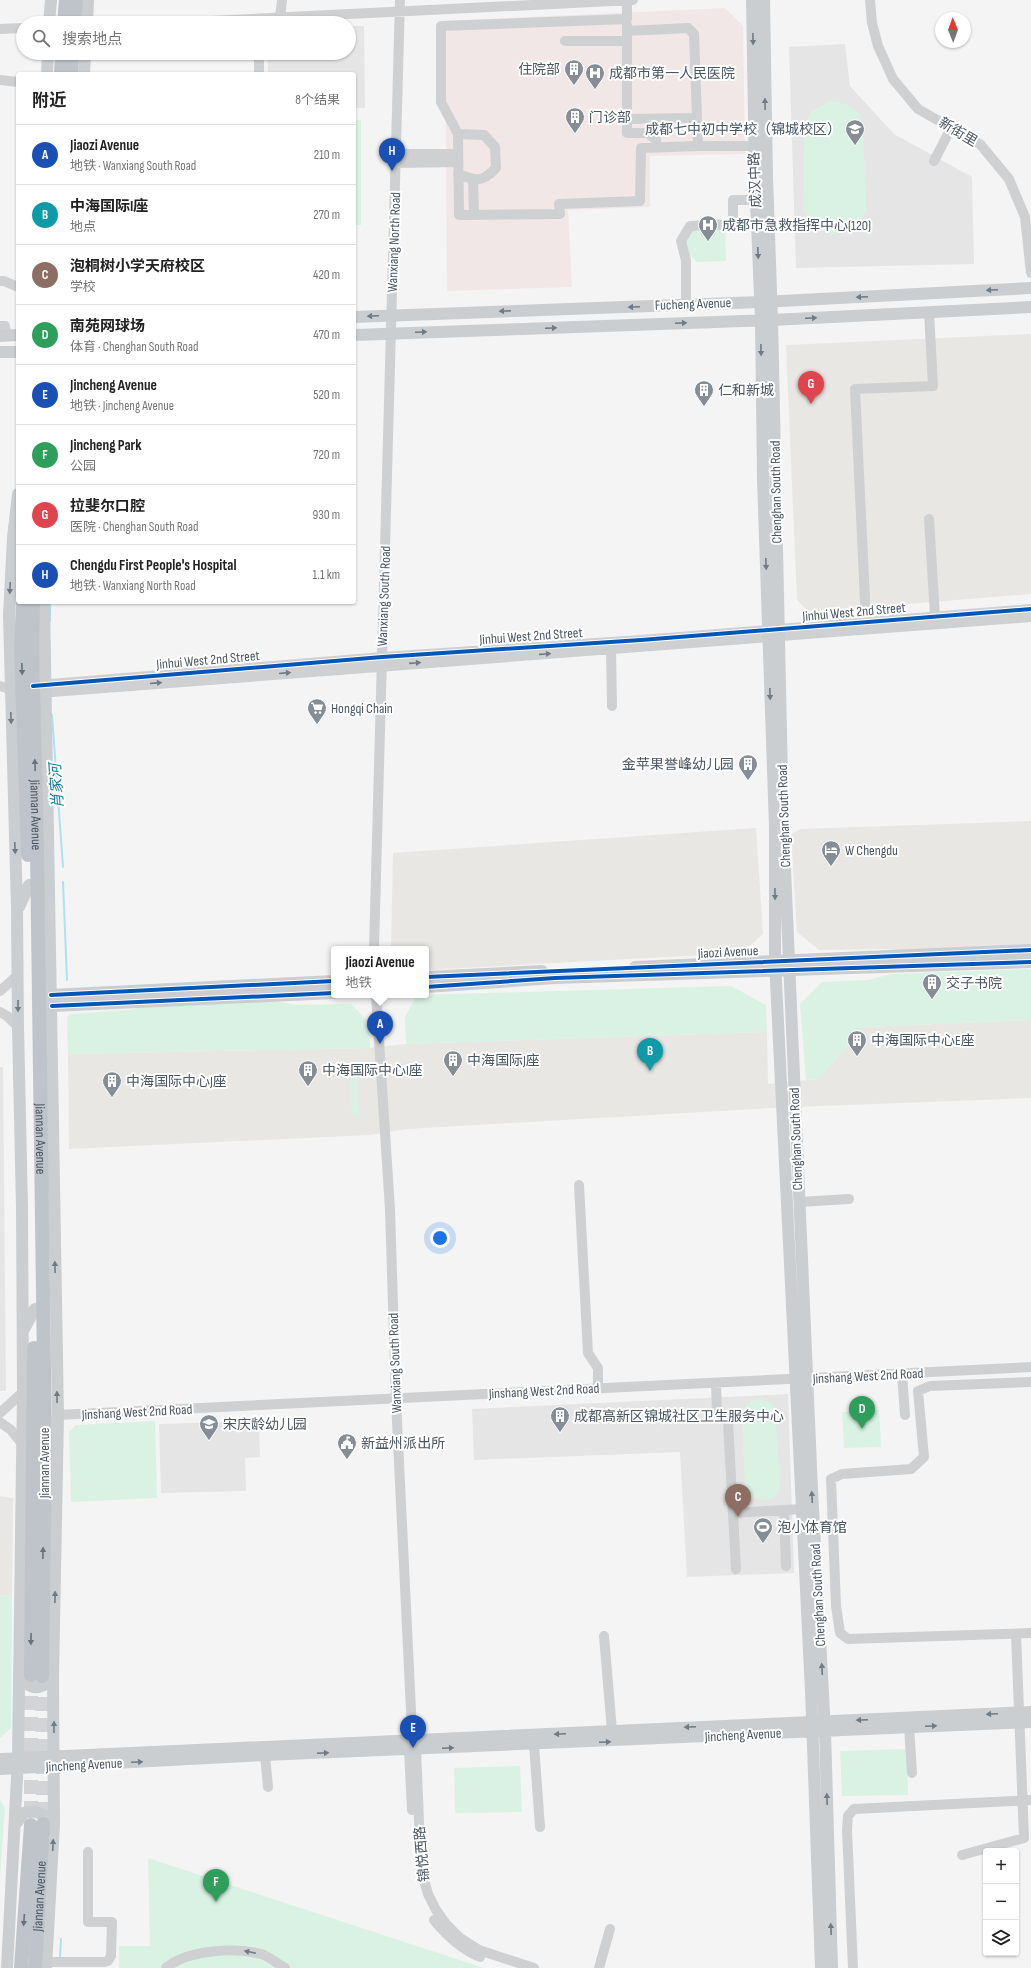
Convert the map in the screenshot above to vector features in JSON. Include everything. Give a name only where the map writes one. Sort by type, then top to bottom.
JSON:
[{"type":"highway","points":[[65,16],[66,0]]},
{"type":"highway","points":[[75,16],[76,0]]},
{"type":"highway","points":[[61,72],[62,60]]},
{"type":"highway","points":[[71,72],[72,60]]},
{"type":"highway","name":"Jiannan Avenue","points":[[22,604],[26,646],[35,1309],[37,1677]]},
{"type":"highway","name":"Jiannan Avenue","points":[[37,1677],[45,1440],[37,851],[39,689],[26,646],[40,605]]},
{"type":"highway","name":"Jiannan Avenue","points":[[43,1825],[49,1966]]},
{"type":"highway","name":"Jiannan Avenue","points":[[21,1968],[43,1825]]},
{"type":"main road","points":[[50,16],[51,0]]},
{"type":"main road","points":[[87,16],[88,0]]},
{"type":"main road","name":"成汉中路","points":[[752,0],[754,146],[757,223],[766,311]]},
{"type":"main road","name":"成汉中路","points":[[764,0],[766,311]]},
{"type":"main road","points":[[47,72],[48,60]]},
{"type":"main road","points":[[84,72],[85,60]]},
{"type":"main road","name":"Fucheng Avenue","points":[[356,335],[766,311],[1031,288]]},
{"type":"main road","name":"Fucheng Avenue","points":[[356,317],[686,305],[766,311],[930,312],[1031,307]]},
{"type":"main road","name":"Chenghan South Road","points":[[766,311],[774,634],[776,965],[802,1379],[812,1489],[824,1727],[832,1968]]},
{"type":"main road","points":[[0,352],[16,352]]},
{"type":"main road","points":[[16,512],[13,538],[5,687],[17,910],[22,1208],[22,1444],[37,1677],[54,1761],[43,1825]]},
{"type":"main road","points":[[7,1968],[18,1763],[37,1677],[57,1459],[58,1415],[50,876],[39,689],[40,605]]},
{"type":"main road","points":[[9,616],[26,646]]},
{"type":"main road","name":"Chenghan South Road","points":[[774,634],[790,965],[799,1202],[802,1379],[801,1509],[821,1968]]},
{"type":"main road","points":[[37,851],[50,876]]},
{"type":"main road","points":[[17,910],[29,885]]},
{"type":"main road","name":"Jiaozi Avenue","points":[[790,965],[1031,950]]},
{"type":"main road","name":"Jiaozi Avenue","points":[[429,977],[776,965],[1031,962]]},
{"type":"main road","name":"Jiaozi Avenue","points":[[429,987],[776,965]]},
{"type":"main road","points":[[52,1000],[331,981]]},
{"type":"main road","points":[[52,1000],[331,993]]},
{"type":"main road","points":[[22,1333],[35,1309]]},
{"type":"main road","points":[[45,1440],[57,1459]]},
{"type":"main road","name":"Jincheng Avenue","points":[[824,1727],[1025,1717]]},
{"type":"main road","name":"Jincheng Avenue","points":[[0,1769],[18,1763],[612,1731],[811,1727],[909,1728],[1025,1717]]},
{"type":"main road","name":"Jincheng Avenue","points":[[54,1761],[266,1755],[412,1742],[534,1745],[811,1727]]},
{"type":"main road","name":"Jincheng Avenue","points":[[0,1759],[18,1763]]},
{"type":"main road","points":[[15,1825],[24,1813],[36,1812],[48,1817],[43,1825]]},
{"type":"street","points":[[280,16],[282,0]]},
{"type":"street","name":"Wanxiang North Road","points":[[391,315],[397,158],[400,0]]},
{"type":"street","points":[[627,0],[627,133],[648,133],[656,140],[656,148]]},
{"type":"street","points":[[320,16],[634,0]]},
{"type":"street","name":"新街里","points":[[870,0],[872,23],[878,46],[893,79],[918,109],[980,144],[1009,179],[1025,217],[1031,273]]},
{"type":"street","points":[[627,19],[441,26],[441,102],[458,134],[459,215],[560,214],[559,204],[640,201],[640,148],[754,146]]},
{"type":"street","points":[[0,29],[16,28]]},
{"type":"street","points":[[565,41],[627,36],[688,28],[694,34],[698,146]]},
{"type":"street","points":[[259,60],[259,72]]},
{"type":"street","points":[[0,80],[16,82]]},
{"type":"street","points":[[627,120],[697,118]]},
{"type":"street","points":[[934,161],[951,128]]},
{"type":"street","points":[[458,134],[484,135],[495,147],[496,168],[486,178],[473,180],[458,174]]},
{"type":"street","points":[[397,158],[458,158]]},
{"type":"street","points":[[473,180],[474,215]]},
{"type":"street","points":[[733,224],[733,200],[756,200]]},
{"type":"street","points":[[686,305],[686,260],[681,241],[690,226],[757,223]]},
{"type":"street","points":[[0,281],[4,280],[16,286]]},
{"type":"street","points":[[866,621],[854,389],[932,386],[930,312]]},
{"type":"street","name":"Wanxiang South Road","points":[[374,946],[391,315]]},
{"type":"street","points":[[929,519],[935,616]]},
{"type":"street","name":"Jinhui West 2nd Street","points":[[382,661],[611,650],[774,634],[866,621],[1031,609]]},
{"type":"street","name":"Jinhui West 2nd Street","points":[[39,689],[382,661],[1031,617]]},
{"type":"street","points":[[611,650],[612,706]]},
{"type":"street","points":[[0,991],[18,975]]},
{"type":"street","name":"Wanxiang South Road","points":[[376,998],[390,1209],[396,1400],[412,1742]]},
{"type":"street","points":[[0,1012],[7,1016],[18,1027]]},
{"type":"street","points":[[579,1185],[588,1354],[598,1368],[598,1388]]},
{"type":"street","points":[[799,1202],[849,1199]]},
{"type":"street","name":"Jinshang West 2nd Road","points":[[58,1415],[396,1400],[598,1388],[716,1384],[1031,1367]]},
{"type":"street","points":[[902,1374],[904,1415]]},
{"type":"street","points":[[1031,1382],[930,1386],[918,1391],[924,1456],[911,1469],[842,1474],[831,1479],[836,1606],[840,1633],[848,1640],[1031,1633]]},
{"type":"street","points":[[716,1384],[717,1410],[728,1422],[736,1569]]},
{"type":"street","points":[[0,1414],[23,1392]]},
{"type":"street","points":[[0,1422],[11,1430],[22,1444]]},
{"type":"street","points":[[733,1513],[801,1509]]},
{"type":"street","points":[[784,1510],[786,1566]]},
{"type":"street","points":[[962,1855],[1028,1838],[1025,1717],[1016,1634]]},
{"type":"street","points":[[604,1636],[612,1731]]},
{"type":"street","points":[[909,1728],[912,1773]]},
{"type":"street","name":"锦悦西路","points":[[412,1742],[416,1874],[426,1905],[443,1931],[465,1950],[486,1960],[510,1968]]},
{"type":"street","name":"锦悦西路","points":[[412,1742],[421,1870],[428,1894],[436,1910],[446,1924],[460,1938],[479,1950],[534,1968]]},
{"type":"street","points":[[534,1745],[540,1827]]},
{"type":"street","points":[[266,1755],[268,1787]]},
{"type":"street","points":[[853,1968],[848,1816],[854,1809],[1027,1800]]},
{"type":"street","points":[[49,1966],[104,1962],[108,1961],[111,1956],[112,1922],[88,1922],[88,1852]]},
{"type":"street","points":[[599,1968],[610,1929]]},
{"type":"street","points":[[166,1968],[178,1960],[192,1956],[242,1950],[263,1955],[285,1968]]},
{"type":"shaded area","name":"成都市第一人民医院","points":[[725,8],[743,26],[745,154],[650,156],[650,207],[568,210],[572,287],[447,291],[445,21]]},
{"type":"shaded area","points":[[356,26],[364,26],[365,108],[356,108],[356,72],[268,72],[267,60],[356,60]]},
{"type":"shaded area","name":"成都七中初中学校（锦城校区）","points":[[845,44],[850,86],[894,134],[972,177],[974,264],[796,268],[789,47]]},
{"type":"shaded area","points":[[1031,334],[1031,594],[809,612],[797,600],[786,345]]},
{"type":"shaded area","points":[[1031,821],[1031,947],[907,952],[886,949],[819,950],[797,932],[791,834],[801,829]]},
{"type":"shaded area","points":[[756,828],[763,934],[742,953],[429,970],[429,946],[391,946],[393,853]]},
{"type":"shaded area","points":[[1031,1020],[1031,1098],[771,1108],[407,1129],[370,1135],[69,1149],[68,1054],[370,1048],[406,1044],[767,1032],[768,1084],[818,1079],[864,1027]]},
{"type":"shaded area","points":[[0,1067],[3,1067],[6,1391],[0,1391]]},
{"type":"shaded area","points":[[788,1394],[794,1573],[687,1577],[680,1452],[474,1460],[472,1409]]},
{"type":"shaded area","name":"宋庆龄幼儿园","points":[[259,1421],[260,1457],[245,1458],[246,1491],[161,1493],[159,1424]]},
{"type":"shaded area","points":[[0,1496],[13,1498],[12,1596],[0,1595]]},
{"type":"green space","points":[[830,101],[845,104],[859,113],[863,127],[866,211],[855,230],[833,235],[815,228],[803,211],[804,124],[811,112]]},
{"type":"green space","points":[[356,120],[361,120],[361,225],[356,225]]},
{"type":"green space","points":[[697,227],[725,227],[726,261],[697,262],[688,253],[685,240],[691,231]]},
{"type":"green space","points":[[1031,969],[1031,1020],[864,1027],[818,1079],[806,1080],[800,1004],[822,982],[868,980],[891,974]]},
{"type":"green space","points":[[731,986],[766,1005],[767,1032],[406,1044],[405,1017],[415,998],[429,998],[429,995]]},
{"type":"green space","points":[[273,1001],[296,1005],[351,1004],[369,1022],[370,1048],[68,1054],[67,1018],[69,1014],[129,1010],[147,1006]]},
{"type":"green space","points":[[356,1063],[359,1115],[352,1115],[349,1064]]},
{"type":"green space","points":[[757,1399],[769,1402],[775,1409],[780,1488],[773,1497],[763,1500],[748,1494],[745,1489],[742,1413],[746,1405]]},
{"type":"green space","points":[[879,1410],[881,1447],[844,1448],[842,1412]]},
{"type":"green space","points":[[155,1421],[157,1498],[71,1502],[69,1432],[76,1425]]},
{"type":"green space","points":[[0,1595],[12,1596],[11,1728],[0,1738]]},
{"type":"green space","points":[[907,1749],[908,1795],[842,1796],[840,1751]]},
{"type":"green space","points":[[520,1766],[522,1812],[455,1813],[454,1768]]},
{"type":"green space","points":[[0,1800],[5,1808],[0,1875]]},
{"type":"green space","points":[[148,1858],[484,1968],[119,1968],[119,1946],[150,1946]]},
{"type":"waterway","name":"肖家河","points":[[50,604],[50,621]]},
{"type":"waterway","name":"肖家河","points":[[52,715],[63,867]]},
{"type":"waterway","name":"肖家河","points":[[63,882],[67,980]]},
{"type":"waterway","name":"肖家河","points":[[60,1957],[61,1939]]},
{"type":"tunnel","points":[[31,1675],[31,1825]]},
{"type":"tunnel","points":[[42,1676],[43,1824]]},
{"type":"cycle path","points":[[33,686],[382,657],[641,640],[1031,609]]},
{"type":"cycle path","points":[[429,977],[1031,950]]},
{"type":"cycle path","points":[[429,987],[555,978],[1031,962]]},
{"type":"cycle path","points":[[51,995],[331,981]]},
{"type":"cycle path","points":[[52,1006],[331,993]]},
{"type":"place","name":"住院部","points":[[574,86]]},
{"type":"place","name":"成都市第一人民医院","points":[[595,90]]},
{"type":"place","name":"门诊部","points":[[575,134]]},
{"type":"place","name":"成都七中初中学校（锦城校区）","points":[[855,146]]},
{"type":"place","name":"Chengdu First People's Hospital","points":[[392,171]]},
{"type":"place","name":"成都市急救指挥中心(120)","points":[[708,242]]},
{"type":"place","name":"拉斐尔口腔","points":[[811,404]]},
{"type":"place","name":"仁和新城","points":[[704,407]]},
{"type":"place","name":"Hongqi Chain","points":[[317,725]]},
{"type":"place","name":"金苹果誉峰幼儿园","points":[[748,781]]},
{"type":"place","name":"W Chengdu","points":[[831,867]]},
{"type":"place","name":"交子书院","points":[[932,1000]]},
{"type":"place","name":"Jiaozi Avenue","points":[[380,1044]]},
{"type":"place","name":"中海国际中心E座","points":[[857,1057]]},
{"type":"place","name":"中海国际I座","points":[[650,1071]]},
{"type":"place","name":"中海国际J座","points":[[453,1077]]},
{"type":"place","name":"中海国际中心I座","points":[[308,1087]]},
{"type":"place","name":"中海国际中心J座","points":[[112,1098]]},
{"type":"place","name":"南苑网球场","points":[[862,1429]]},
{"type":"place","name":"成都高新区锦城社区卫生服务中心","points":[[560,1433]]},
{"type":"place","name":"宋庆龄幼儿园","points":[[209,1441]]},
{"type":"place","name":"新益州派出所","points":[[347,1460]]},
{"type":"place","name":"泡桐树小学天府校区","points":[[738,1517]]},
{"type":"place","name":"泡小体育馆","points":[[763,1544]]},
{"type":"place","name":"Jincheng Avenue","points":[[413,1748]]},
{"type":"place","name":"Jincheng Park","points":[[216,1902]]}]
